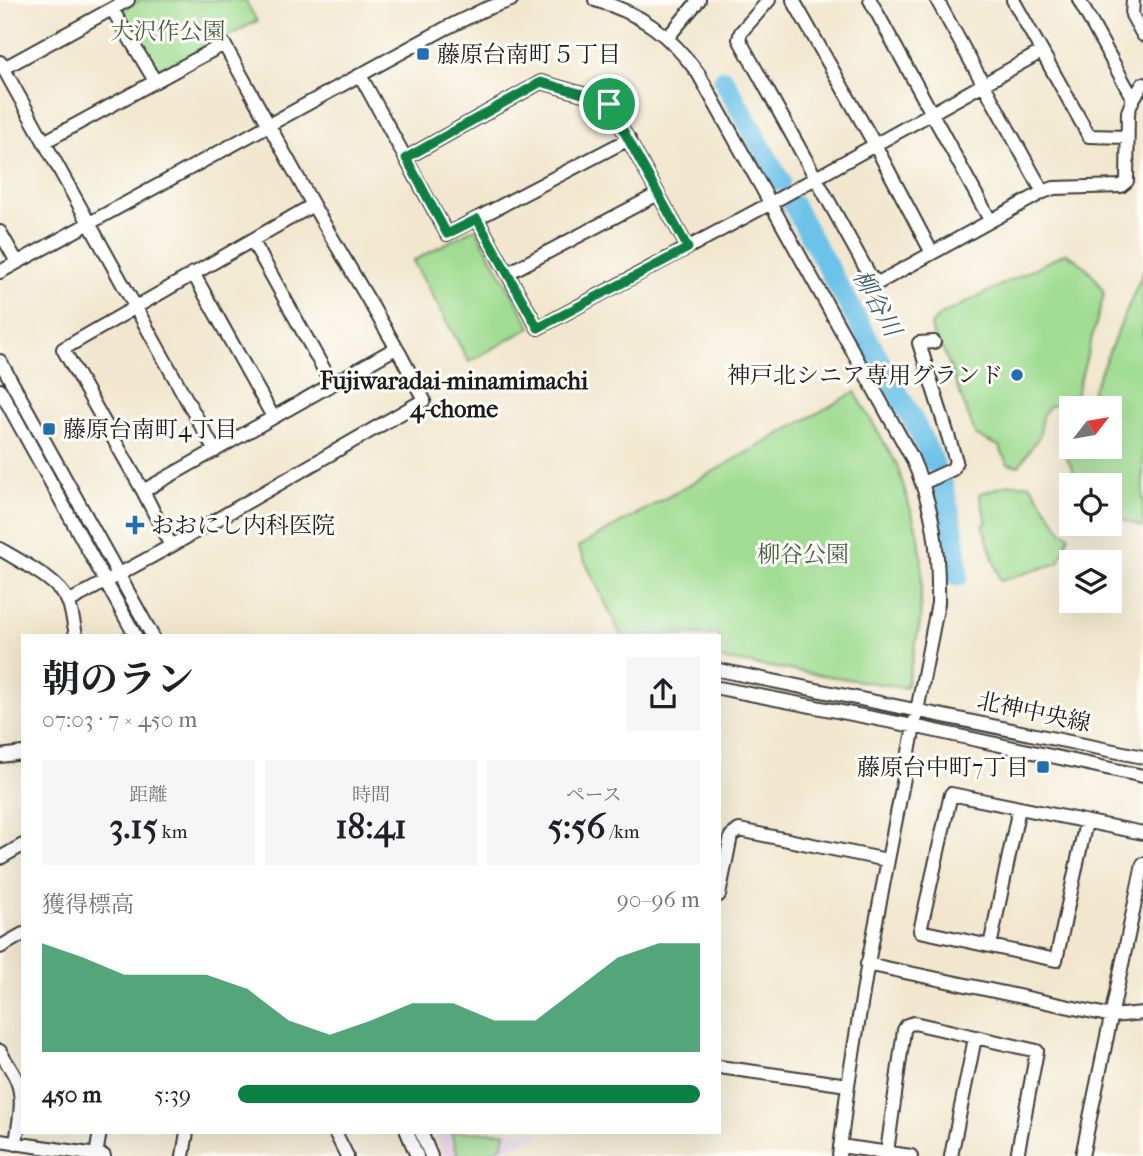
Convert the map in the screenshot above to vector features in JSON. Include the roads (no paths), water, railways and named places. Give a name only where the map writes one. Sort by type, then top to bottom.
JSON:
[{"type":"street","points":[[128,0],[2,65],[215,452]]},
{"type":"street","points":[[0,272],[464,19],[511,0]]},
{"type":"street","points":[[595,0],[611,4],[649,23],[668,37],[698,73],[900,435],[923,483],[936,539],[938,603],[867,964],[839,1151],[911,1156]]},
{"type":"street","points":[[668,37],[699,0]]},
{"type":"street","points":[[769,0],[741,32],[739,39],[870,276],[878,283],[1043,191],[1054,188],[1121,186],[1127,181],[1128,112],[1143,84]]},
{"type":"street","points":[[793,0],[932,253]]},
{"type":"street","points":[[870,0],[990,220]]},
{"type":"street","points":[[937,0],[1043,191]]},
{"type":"street","points":[[1013,0],[1089,136],[1127,137]]},
{"type":"street","points":[[1079,0],[1133,99]]},
{"type":"street","points":[[1133,0],[1132,15],[1143,35]]},
{"type":"street","points":[[112,9],[155,81]]},
{"type":"street","points":[[44,142],[224,44],[424,400],[171,546],[68,602]]},
{"type":"street","points":[[477,219],[538,328],[817,178],[1041,52]]},
{"type":"street","points":[[360,75],[447,234],[629,139]]},
{"type":"street","points":[[406,158],[541,82],[607,101],[688,248]]},
{"type":"street","points":[[508,273],[658,194]]},
{"type":"street","points":[[171,546],[63,349],[313,205]]},
{"type":"street","points":[[0,232],[17,262]]},
{"type":"street","points":[[252,240],[332,384]]},
{"type":"street","points":[[194,273],[273,417]]},
{"type":"street","points":[[923,483],[953,469],[956,461],[919,343],[934,342]]},
{"type":"street","points":[[143,491],[396,348]]},
{"type":"street","points":[[0,361],[112,578],[135,634]]},
{"type":"street","points":[[0,390],[112,578],[151,634]]},
{"type":"street","points":[[0,549],[48,579],[59,589],[68,602],[76,634]]},
{"type":"street","name":"北神中央線","points":[[721,670],[1143,757]]},
{"type":"street","points":[[721,688],[913,726],[1143,776]]},
{"type":"street","points":[[0,756],[21,753]]},
{"type":"street","points":[[1086,822],[1056,960],[920,931],[951,794],[1143,833]]},
{"type":"street","points":[[990,946],[1019,808]]},
{"type":"street","points":[[721,885],[731,836],[739,830],[887,860]]},
{"type":"street","points":[[0,858],[21,846]]},
{"type":"street","points":[[1082,1156],[1143,864]]},
{"type":"street","points":[[0,947],[21,935]]},
{"type":"street","points":[[867,964],[1112,1016],[1143,1013]]},
{"type":"street","points":[[887,1153],[904,1030],[907,1025],[914,1023],[1037,1051],[1017,1156]]},
{"type":"street","points":[[951,1156],[975,1038]]},
{"type":"street","points":[[0,1051],[17,1081],[19,1091],[16,1144]]},
{"type":"street","points":[[721,1068],[848,1085]]},
{"type":"street","points":[[0,1141],[100,1156],[100,1134]]},
{"type":"street","points":[[183,1156],[187,1134]]},
{"type":"street","points":[[336,1134],[347,1156]]},
{"type":"street","points":[[408,1134],[417,1156]]},
{"type":"street","points":[[422,1134],[431,1156]]},
{"type":"waterway","name":"柳谷川","points":[[724,80],[780,181]]},
{"type":"waterway","name":"柳谷川","points":[[793,205],[934,463]]},
{"type":"waterway","name":"柳谷川","points":[[943,486],[953,531],[958,576]]},
{"type":"place","name":"藤原台南町５丁目","points":[[423,54]]},
{"type":"place","name":"神戸北シニア専用グランド","points":[[1017,375]]},
{"type":"place","name":"藤原台南町4丁目","points":[[49,429]]},
{"type":"place","name":"おおにし内科医院","points":[[135,525]]},
{"type":"place","name":"藤原台中町7丁目","points":[[1043,767]]},
{"type":"district","name":"Fujiwaradai-minamimachi 4-chome","points":[[454,395]]},
{"type":"park label","name":"大沢作公園","points":[[168,31]]},
{"type":"park label","name":"柳谷公園","points":[[803,554]]}]
